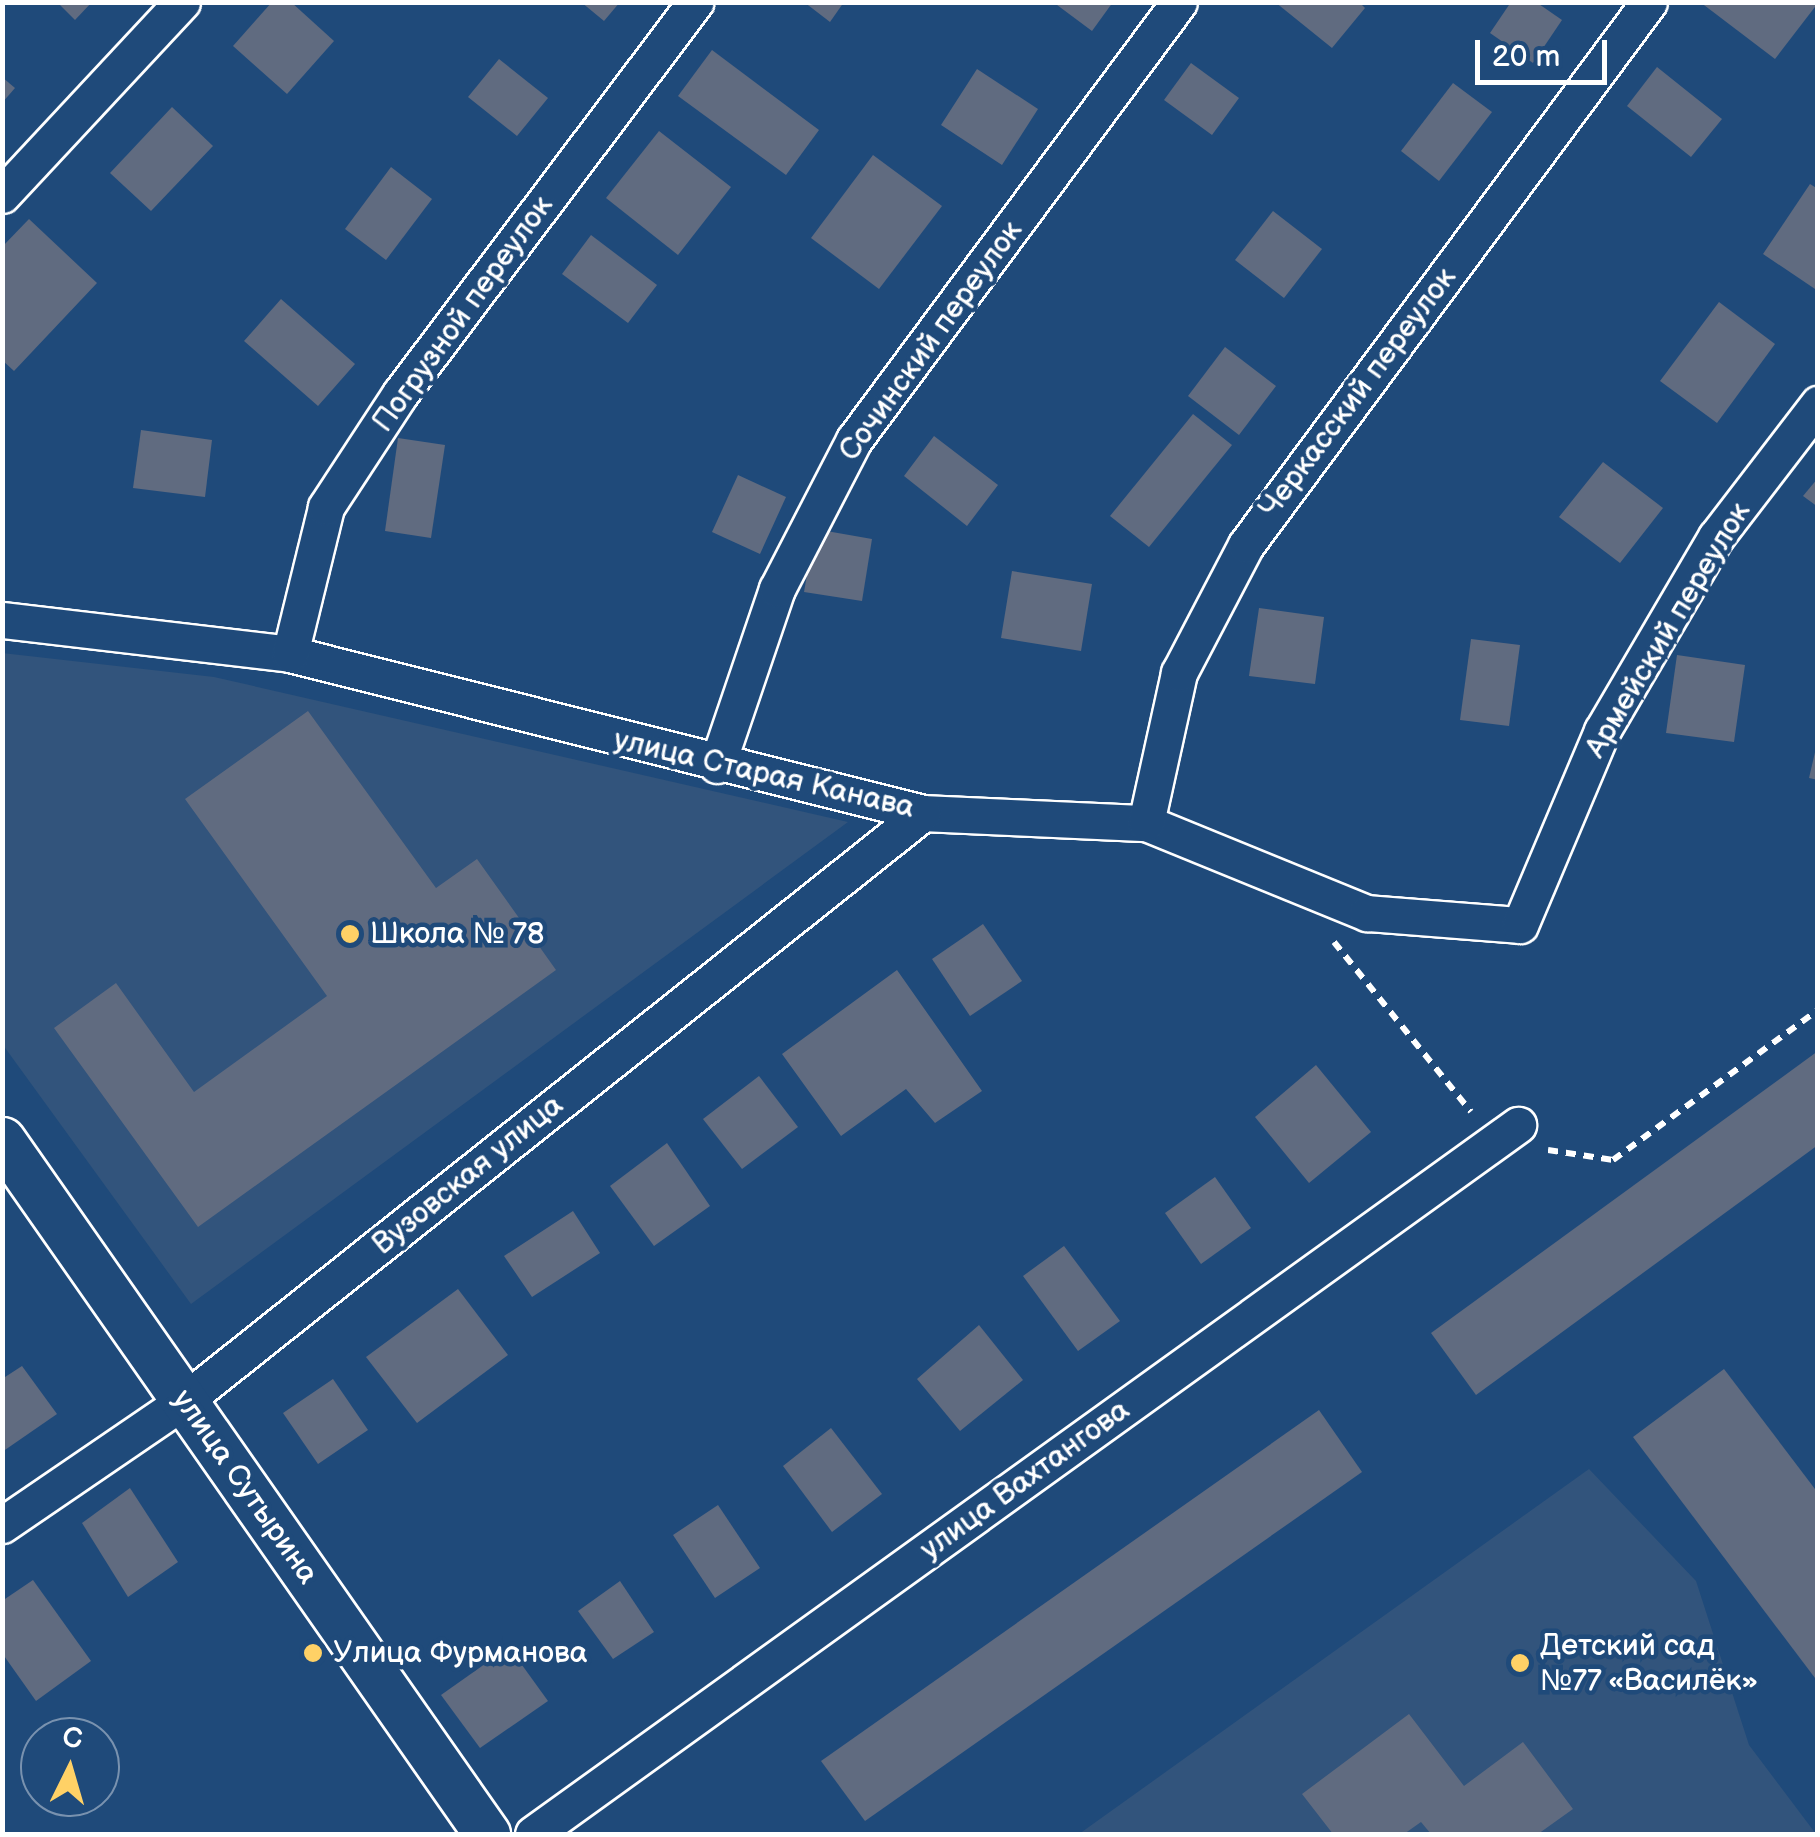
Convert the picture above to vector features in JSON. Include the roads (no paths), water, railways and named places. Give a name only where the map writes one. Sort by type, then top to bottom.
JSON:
[{"type":"street","points":[[2,195],[182,2]]},
{"type":"street","name":"Погрузной переулок","points":[[290,654],[326,507],[400,394],[695,2]]},
{"type":"street","name":"Сочинский переулок","points":[[717,765],[777,589],[854,440],[1179,2]]},
{"type":"street","name":"Черкасский переулок","points":[[1146,824],[1179,673],[1246,545],[1649,2]]},
{"type":"street","name":"Армейский переулок","points":[[1520,925],[1602,731],[1716,536],[1818,404]]},
{"type":"street","name":"улица Старая Канава","points":[[2,620],[290,654],[717,765],[923,813],[1146,824],[1366,913],[1520,925]]},
{"type":"street","name":"Вузовская улица","points":[[2,1525],[184,1401],[923,813]]},
{"type":"street","name":"улица Вахтангова","points":[[532,1834],[1506,1133]]},
{"type":"street","name":"улица Сутырина","points":[[2,1140],[487,1834]]},
{"type":"place","name":"Школа № 78","points":[[350,934]]},
{"type":"place","name":"Улица Фурманова","points":[[313,1653]]},
{"type":"place","name":"Детский сад №77 «Василёк»","points":[[1520,1663]]}]
